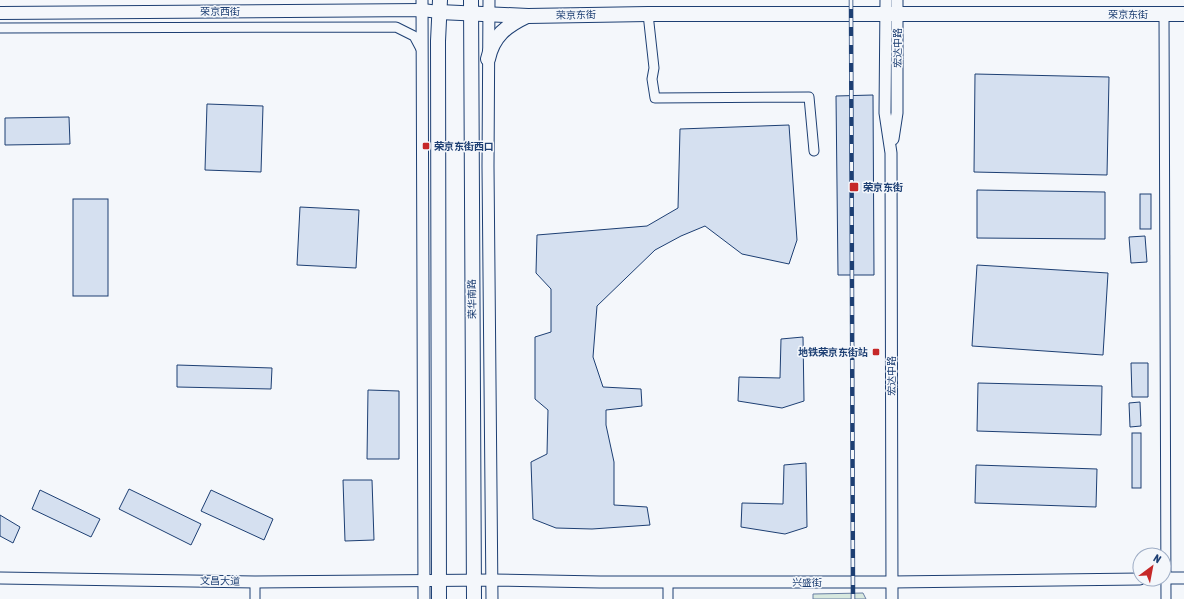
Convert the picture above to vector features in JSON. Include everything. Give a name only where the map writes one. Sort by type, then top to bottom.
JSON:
[{"type":"main road","name":"荣京西街","points":[[0,13],[422,5],[440,6]]},
{"type":"main road","name":"荣京东街","points":[[440,6],[489,7],[528,16],[648,14],[1184,14]]},
{"type":"main road","points":[[439,599],[438,41],[440,6]]},
{"type":"main road","name":"荣华南路","points":[[471,6],[474,599]]},
{"type":"main road","points":[[488,59],[490,49],[498,34],[514,22],[528,16]]},
{"type":"street","points":[[886,0],[891,15]]},
{"type":"street","points":[[891,15],[897,0]]},
{"type":"street","points":[[422,5],[424,599]]},
{"type":"street","points":[[489,7],[488,166],[492,599]]},
{"type":"street","points":[[648,14],[654,68],[652,79],[654,98],[809,98],[814,151]]},
{"type":"street","points":[[1164,14],[1165,547]]},
{"type":"street","name":"宏达中路","points":[[891,15],[886,113],[891,153],[892,599]]},
{"type":"street","points":[[0,28],[396,27],[414,36],[422,52]]},
{"type":"street","points":[[471,205],[488,166]]},
{"type":"street","points":[[423,449],[439,410]]},
{"type":"street","name":"文昌大道","points":[[0,578],[255,582],[474,580]]},
{"type":"street","points":[[1172,578],[1184,578]]},
{"type":"street","name":"兴盛街","points":[[474,580],[892,582],[1132,579]]},
{"type":"street","points":[[255,582],[256,599]]},
{"type":"street","points":[[668,582],[668,599]]},
{"type":"street","points":[[1165,587],[1166,599]]},
{"type":"shaded area","points":[[863,593],[866,599],[813,599],[813,594]]},
{"type":"building","points":[[975,74],[1109,77],[1107,175],[974,172]]},
{"type":"building","name":"荣京东街","points":[[873,95],[874,275],[838,275],[836,96]]},
{"type":"building","points":[[207,104],[263,106],[261,172],[205,170]]},
{"type":"building","points":[[69,117],[70,144],[5,145],[5,118]]},
{"type":"building","points":[[789,125],[797,240],[789,264],[742,254],[705,226],[681,236],[655,250],[597,306],[593,357],[603,387],[641,389],[642,406],[606,410],[606,425],[614,462],[614,505],[647,507],[650,525],[592,529],[556,528],[533,519],[531,462],[547,454],[548,410],[535,399],[535,337],[551,332],[551,289],[536,273],[537,235],[647,226],[678,208],[680,129]]},
{"type":"building","points":[[977,190],[1105,192],[1105,239],[977,238]]},
{"type":"building","points":[[1140,194],[1151,194],[1151,229],[1140,229]]},
{"type":"building","points":[[73,199],[108,199],[108,296],[73,296]]},
{"type":"building","points":[[300,207],[359,210],[356,268],[297,265]]},
{"type":"building","points":[[1145,236],[1147,262],[1131,263],[1129,237]]},
{"type":"building","points":[[977,265],[1108,273],[1103,355],[972,346]]},
{"type":"building","points":[[803,337],[804,401],[782,408],[738,401],[739,377],[780,378],[781,339]]},
{"type":"building","points":[[1131,363],[1148,363],[1148,397],[1132,397]]},
{"type":"building","points":[[177,365],[272,368],[271,389],[177,387]]},
{"type":"building","points":[[978,383],[1102,386],[1101,435],[977,431]]},
{"type":"building","points":[[368,390],[399,391],[399,459],[367,459]]},
{"type":"building","points":[[1140,402],[1141,426],[1130,427],[1129,403]]},
{"type":"building","points":[[1132,433],[1141,433],[1141,488],[1132,488]]},
{"type":"building","points":[[806,463],[807,527],[785,534],[741,527],[742,503],[783,504],[784,465]]},
{"type":"building","points":[[976,465],[1097,469],[1096,507],[975,503]]},
{"type":"building","points":[[343,480],[372,480],[374,540],[345,541]]},
{"type":"building","points":[[129,489],[201,524],[191,545],[119,509]]},
{"type":"building","points":[[40,490],[100,519],[91,537],[32,509]]},
{"type":"building","points":[[211,490],[273,519],[264,540],[201,511]]},
{"type":"building","points":[[0,515],[20,527],[13,543],[0,536]]},
{"type":"railway","points":[[851,0],[853,599]]},
{"type":"place","name":"荣京东街西口","points":[[426,146]]},
{"type":"place","name":"荣京东街","points":[[854,187]]},
{"type":"place","name":"地铁荣京东街站","points":[[876,352]]}]
